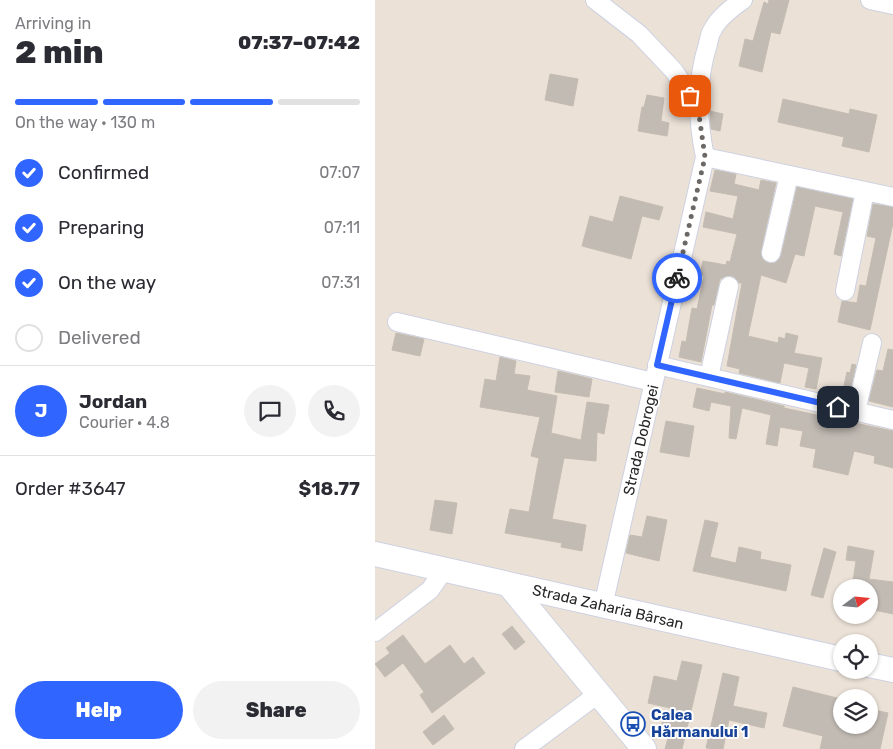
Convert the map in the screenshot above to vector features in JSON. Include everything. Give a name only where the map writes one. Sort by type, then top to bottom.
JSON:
[{"type":"main road","name":"Strada Zaharia Bârsan","points":[[375,554],[833,656]]},
{"type":"main road","points":[[509,584],[644,749]]},
{"type":"main road","points":[[878,667],[893,670]]},
{"type":"street","points":[[595,0],[645,40],[674,71],[698,108]]},
{"type":"street","name":"Strada Dobrogei","points":[[603,606],[705,157],[698,108],[705,54],[713,28],[731,8],[743,0]]},
{"type":"street","points":[[870,0],[893,5]]},
{"type":"street","points":[[705,157],[893,197]]},
{"type":"street","points":[[771,253],[789,175]]},
{"type":"street","points":[[845,290],[865,191]]},
{"type":"street","points":[[709,377],[729,286]]},
{"type":"street","points":[[397,322],[655,374],[709,377],[893,420]]},
{"type":"street","points":[[856,411],[872,343]]},
{"type":"street","points":[[375,632],[430,590],[444,570]]},
{"type":"street","points":[[524,749],[598,694]]},
{"type":"building","points":[[769,0],[789,0],[780,34],[771,32],[762,72],[739,66],[745,39],[753,41],[764,2],[768,4]]},
{"type":"building","points":[[550,74],[578,79],[573,106],[545,100]]},
{"type":"building","points":[[647,95],[664,98],[661,121],[669,123],[667,136],[638,131],[642,107],[644,107]]},
{"type":"building","points":[[783,99],[849,114],[850,109],[877,115],[869,152],[842,146],[844,137],[778,122]]},
{"type":"building","points":[[710,111],[723,114],[720,131],[711,129]]},
{"type":"building","points":[[715,170],[736,174],[734,184],[759,190],[761,180],[776,183],[761,251],[763,260],[769,263],[775,263],[781,256],[797,187],[853,199],[841,256],[834,254],[843,212],[815,206],[804,256],[795,254],[786,283],[761,275],[748,336],[778,343],[779,337],[785,339],[786,333],[798,336],[794,353],[822,358],[816,389],[805,387],[809,368],[784,363],[780,383],[739,373],[740,369],[727,366],[742,283],[739,283],[732,276],[720,279],[714,305],[712,305],[701,362],[679,357],[682,341],[686,342],[692,308],[697,309],[704,276],[700,275],[703,261],[726,265],[727,261],[730,262],[737,234],[703,227],[706,212],[733,219],[738,196],[710,191]]},
{"type":"building","points":[[620,196],[663,207],[659,220],[642,216],[631,259],[582,246],[590,216],[613,222]]},
{"type":"building","points":[[873,204],[893,207],[893,223],[870,330],[838,322],[842,301],[857,303],[860,285],[866,286],[876,238],[867,236]]},
{"type":"building","points":[[396,333],[424,339],[420,356],[392,350]]},
{"type":"building","points":[[888,349],[893,350],[893,407],[869,401],[877,370],[883,371]]},
{"type":"building","points":[[500,357],[516,361],[514,374],[530,376],[527,390],[557,396],[551,433],[581,440],[587,402],[609,405],[604,434],[597,432],[596,461],[564,458],[552,519],[586,525],[582,551],[561,547],[562,543],[505,533],[510,509],[529,512],[539,458],[531,456],[540,417],[480,407],[485,379],[496,381]]},
{"type":"building","points":[[852,364],[856,365],[849,396],[842,395],[847,372],[850,373]]},
{"type":"building","points":[[558,371],[592,379],[589,397],[555,392]]},
{"type":"building","points":[[697,388],[725,394],[725,392],[784,406],[784,408],[893,431],[893,468],[874,463],[875,456],[854,451],[848,475],[813,467],[816,449],[800,446],[803,431],[780,427],[777,446],[766,444],[771,415],[742,408],[736,439],[729,438],[731,406],[711,402],[709,411],[693,407]]},
{"type":"building","points":[[666,421],[694,426],[689,457],[660,452]]},
{"type":"building","points":[[435,500],[457,503],[452,534],[430,530]]},
{"type":"building","points":[[647,516],[667,520],[659,561],[626,553],[630,535],[642,537]]},
{"type":"building","points":[[705,520],[718,523],[710,557],[736,563],[739,547],[761,552],[760,559],[791,565],[786,591],[693,571]]},
{"type":"building","points":[[848,546],[874,551],[869,579],[853,579],[856,561],[846,560]]},
{"type":"building","points":[[824,548],[836,552],[823,598],[811,595]]},
{"type":"building","points":[[878,580],[893,582],[893,614],[878,611]]},
{"type":"building","points":[[512,626],[525,642],[515,650],[502,634]]},
{"type":"building","points":[[403,635],[425,664],[450,645],[464,664],[473,657],[485,673],[432,713],[420,695],[424,692],[403,663],[385,677],[375,664],[390,653],[386,648]]},
{"type":"building","points":[[682,661],[702,665],[682,749],[665,749],[668,738],[658,731],[670,708],[648,703],[654,676],[677,681]]},
{"type":"building","points":[[723,673],[739,677],[733,706],[767,713],[764,728],[729,720],[723,749],[706,748]]},
{"type":"building","points":[[793,687],[833,697],[833,734],[878,734],[878,711],[888,713],[880,749],[820,749],[823,736],[783,726]]},
{"type":"building","points":[[444,715],[454,729],[433,745],[423,732]]},
{"type":"way so far","points":[[677,278],[705,157],[698,108],[690,96]]},
{"type":"place","name":"Calea Hărmanului 1","points":[[633,724]]},
{"type":"route","points":[[677,278],[657,365],[838,407]]}]
